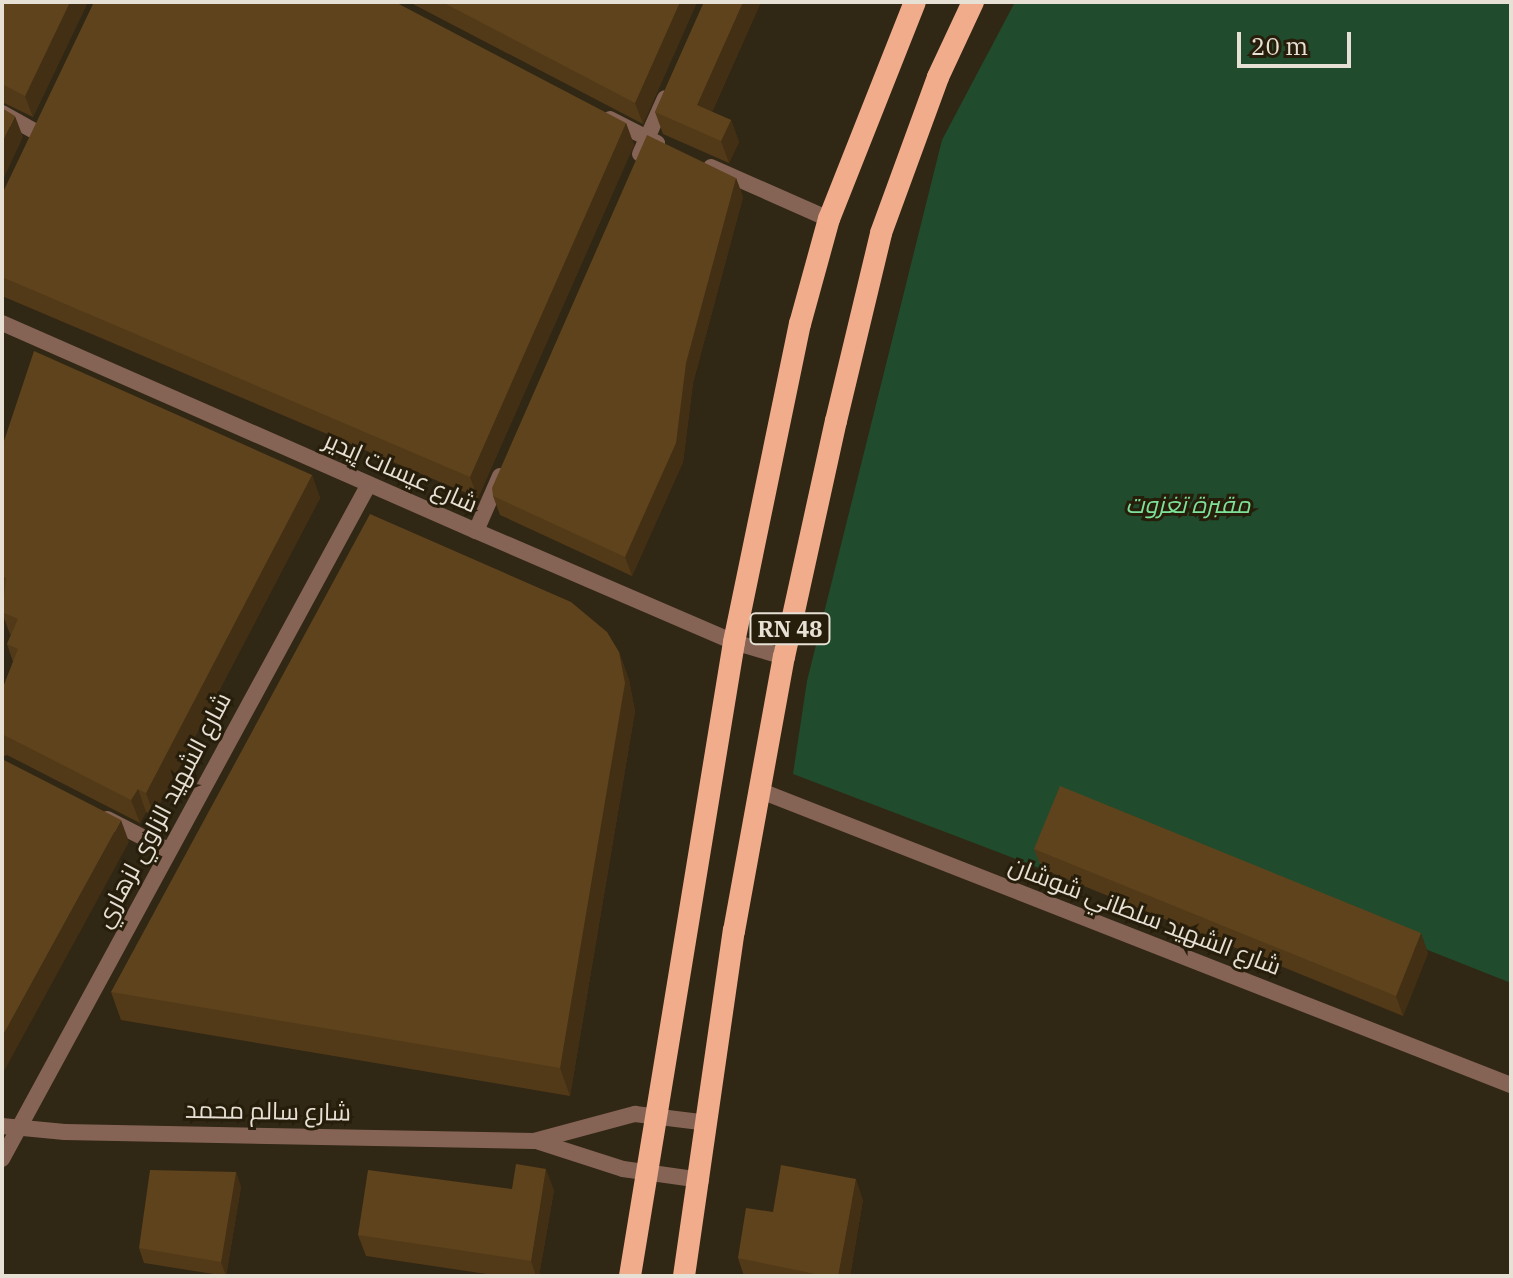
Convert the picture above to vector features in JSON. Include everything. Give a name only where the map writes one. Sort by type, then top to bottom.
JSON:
[{"type":"highway","name":"RN 48","points":[[630,1276],[734,642],[800,324],[829,219],[915,2]]},
{"type":"highway","name":"RN 48","points":[[684,1276],[701,1180],[734,931],[784,657],[881,233],[938,77],[973,2]]},
{"type":"street","points":[[634,168],[672,84]]},
{"type":"street","points":[[592,110],[647,139],[829,219]]},
{"type":"street","points":[[2,113],[38,132]]},
{"type":"street","name":"شارع عيسات إيدير","points":[[2,323],[734,642],[784,657]]},
{"type":"street","points":[[476,531],[508,459]]},
{"type":"street","name":"شارع الشهيد الزاوي لزهاري","points":[[2,1159],[369,484]]},
{"type":"street","name":"شارع الشهيد سلطاني شوشان","points":[[761,791],[1511,1085]]},
{"type":"street","points":[[85,807],[168,850]]},
{"type":"street","name":"شارع سالم محمد","points":[[534,1141],[635,1114],[708,1123]]},
{"type":"street","name":"شارع سالم محمد","points":[[2,1126],[20,1129],[534,1141],[648,1173],[701,1180]]},
{"type":"green space","name":"مقبرة تغزوت","points":[[1015,2],[1511,2],[1511,983],[1067,807],[1042,869],[793,774],[807,681],[942,140]]},
{"type":"building","points":[[2,2],[70,2],[25,96],[2,84]]},
{"type":"building","points":[[94,2],[395,2],[626,123],[470,477],[2,277],[2,191]]},
{"type":"building","points":[[442,2],[680,2],[635,103]]},
{"type":"building","points":[[704,2],[743,2],[697,105],[731,120],[721,141],[655,112]]},
{"type":"building","points":[[2,108],[15,116],[2,143]]},
{"type":"building","points":[[647,135],[736,178],[686,363],[676,443],[625,557],[493,496],[492,488]]},
{"type":"building","points":[[34,351],[312,475],[146,793],[138,789],[131,800],[2,734],[2,690],[18,649],[7,644],[18,619],[2,612],[6,578],[2,576],[2,447]]},
{"type":"building","points":[[370,514],[571,602],[607,632],[619,652],[625,683],[560,1068],[111,992]]},
{"type":"building","points":[[2,759],[121,820],[2,1037]]},
{"type":"building","points":[[1060,786],[1421,933],[1396,996],[1034,849]]},
{"type":"building","points":[[516,1164],[546,1169],[531,1261],[358,1235],[368,1170],[512,1189]]},
{"type":"building","points":[[781,1165],[856,1179],[838,1276],[738,1258],[746,1208],[773,1212]]},
{"type":"building","points":[[150,1170],[236,1172],[221,1262],[139,1248]]}]
